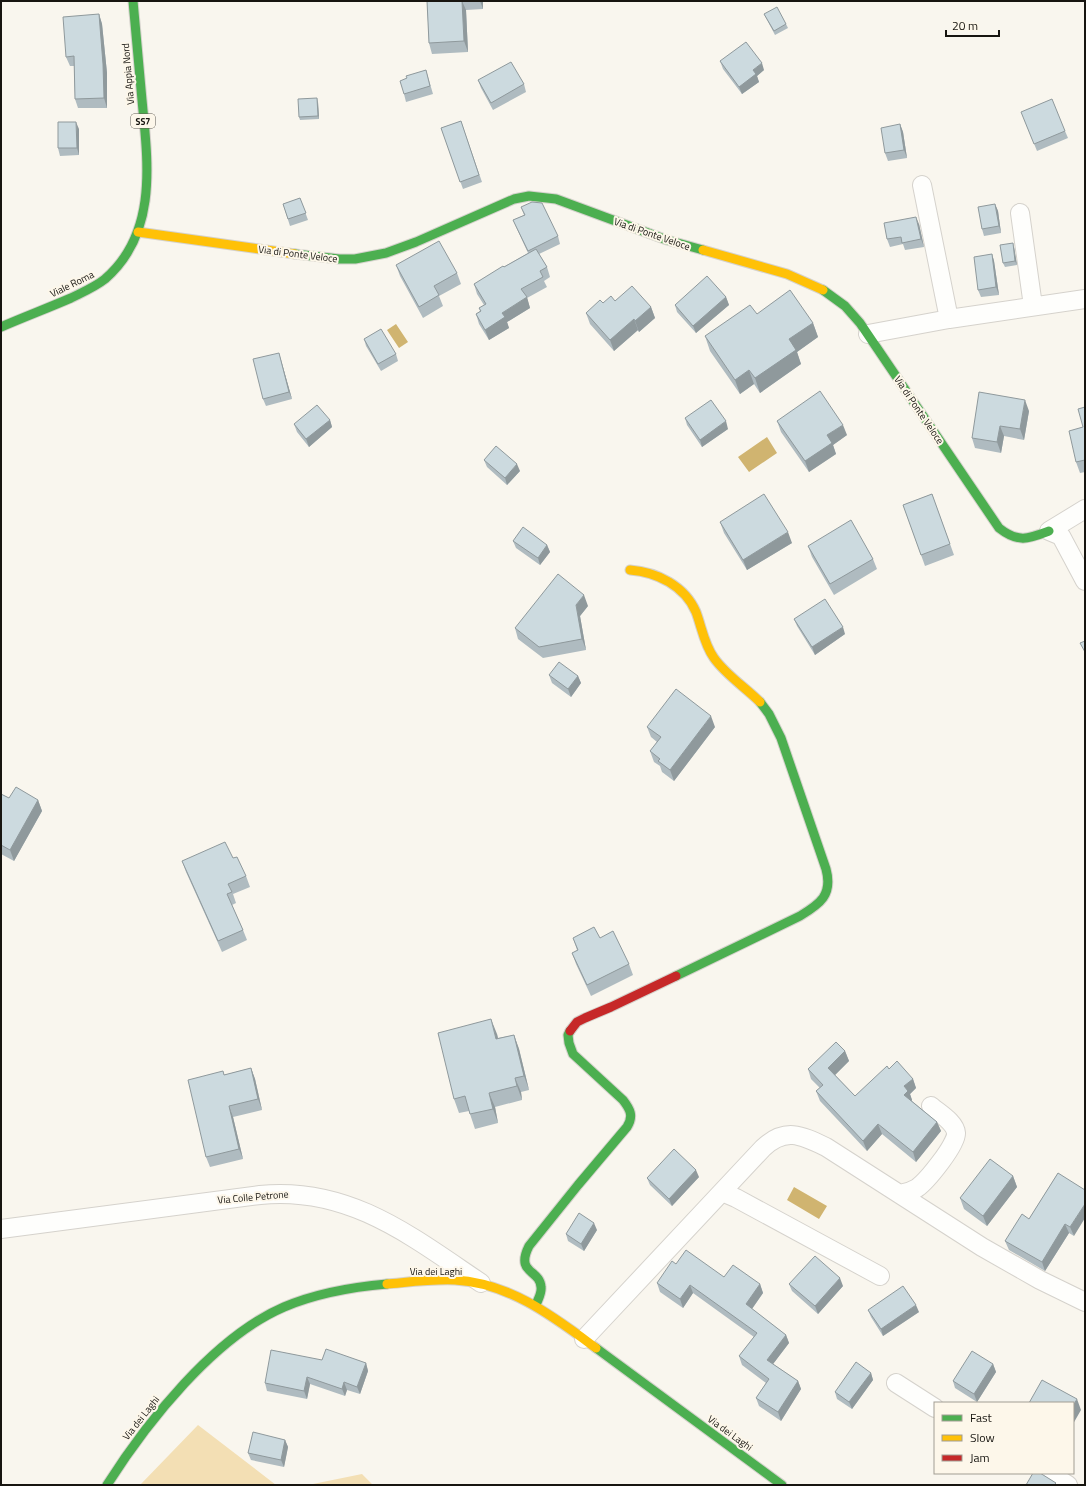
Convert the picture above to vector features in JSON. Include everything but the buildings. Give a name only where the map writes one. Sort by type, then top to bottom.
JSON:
[{"type":"street","name":"Via Appia Nord","points":[[133,1],[147,167],[144,205],[137,236]]},
{"type":"street","points":[[922,185],[949,319]]},
{"type":"street","name":"Via di Ponte Veloce","points":[[137,236],[339,260],[358,259],[401,249],[514,199],[529,196],[548,198],[570,203],[626,226],[667,240],[787,274],[823,290],[839,301],[855,317],[868,334],[999,528],[1007,535],[1015,539],[1058,530],[1085,509]]},
{"type":"street","points":[[1020,213],[1034,306]]},
{"type":"street","name":"Viale Roma","points":[[1,327],[56,304],[98,284],[119,267],[137,236]]},
{"type":"street","points":[[868,334],[949,319],[1085,299]]},
{"type":"street","points":[[1058,530],[1085,580]]},
{"type":"street","points":[[536,1305],[542,1292],[542,1286],[539,1280],[524,1263],[527,1250],[572,1192],[627,1127],[632,1114],[626,1103],[573,1054],[569,1048],[568,1041],[570,1028],[579,1020],[611,1007],[800,916],[820,901],[825,895],[828,886],[825,870],[815,837],[778,734],[769,714],[711,654],[702,634],[695,612],[681,592],[666,579],[652,573],[630,570]]},
{"type":"street","points":[[900,1194],[912,1190],[922,1184],[951,1148],[956,1138],[956,1132],[952,1123],[931,1106]]},
{"type":"street","points":[[584,1339],[768,1144],[777,1138],[788,1135],[799,1136],[826,1147],[992,1253],[1045,1283],[1085,1302]]},
{"type":"street","points":[[722,1192],[880,1276]]},
{"type":"street","name":"Via Colle Petrone","points":[[1,1229],[260,1195],[285,1193],[300,1194],[328,1199],[376,1217],[411,1236],[483,1284]]},
{"type":"street","name":"Via dei Laghi","points":[[107,1485],[143,1432],[177,1391],[217,1351],[243,1330],[271,1313],[284,1306],[345,1289],[432,1280],[455,1280],[483,1284],[509,1293],[536,1305],[782,1485]]},
{"type":"street","points":[[896,1383],[934,1407]]},
{"type":"street","points":[[1051,1474],[1068,1485]]},
{"type":"shaded area","points":[[396,324],[408,342],[399,348],[387,330]]},
{"type":"shaded area","points":[[767,437],[777,453],[749,472],[738,457]]},
{"type":"shaded area","points":[[794,1187],[827,1206],[819,1219],[787,1200]]},
{"type":"shaded area","points":[[198,1425],[276,1485],[140,1485]]},
{"type":"shaded area","points":[[362,1474],[373,1485],[308,1485]]},
{"type":"traffic: fast","points":[[1,327],[71,298],[105,279],[122,261],[134,240],[142,219],[146,196],[147,172],[133,1]]},
{"type":"traffic: fast","points":[[295,254],[339,259],[355,259],[386,253],[416,242],[514,199],[529,196],[556,199],[667,240],[703,250]]},
{"type":"traffic: fast","points":[[823,290],[845,306],[860,323],[999,528],[1018,538],[1029,538],[1049,531]]},
{"type":"traffic: fast","points":[[676,976],[800,916],[819,903],[828,886],[826,869],[781,738],[769,714],[760,702]]},
{"type":"traffic: fast","points":[[536,1305],[541,1287],[540,1281],[526,1267],[525,1255],[529,1246],[627,1127],[631,1116],[628,1106],[623,1100],[573,1054],[569,1043],[568,1035],[570,1031]]},
{"type":"traffic: fast","points":[[107,1485],[123,1460],[162,1409],[184,1384],[232,1339],[258,1321],[296,1302],[335,1291],[387,1284]]},
{"type":"traffic: fast","points":[[596,1348],[782,1485]]},
{"type":"traffic: slow","points":[[138,232],[295,254]]},
{"type":"traffic: slow","points":[[703,250],[787,274],[823,290]]},
{"type":"traffic: slow","points":[[630,570],[640,571],[660,577],[669,582],[685,595],[696,612],[705,642],[714,658],[730,675],[760,702]]},
{"type":"traffic: slow","points":[[387,1284],[429,1280],[455,1280],[494,1288],[513,1295],[530,1304],[564,1325],[596,1348]]},
{"type":"traffic: jam","points":[[570,1031],[577,1022],[676,976]]}]
